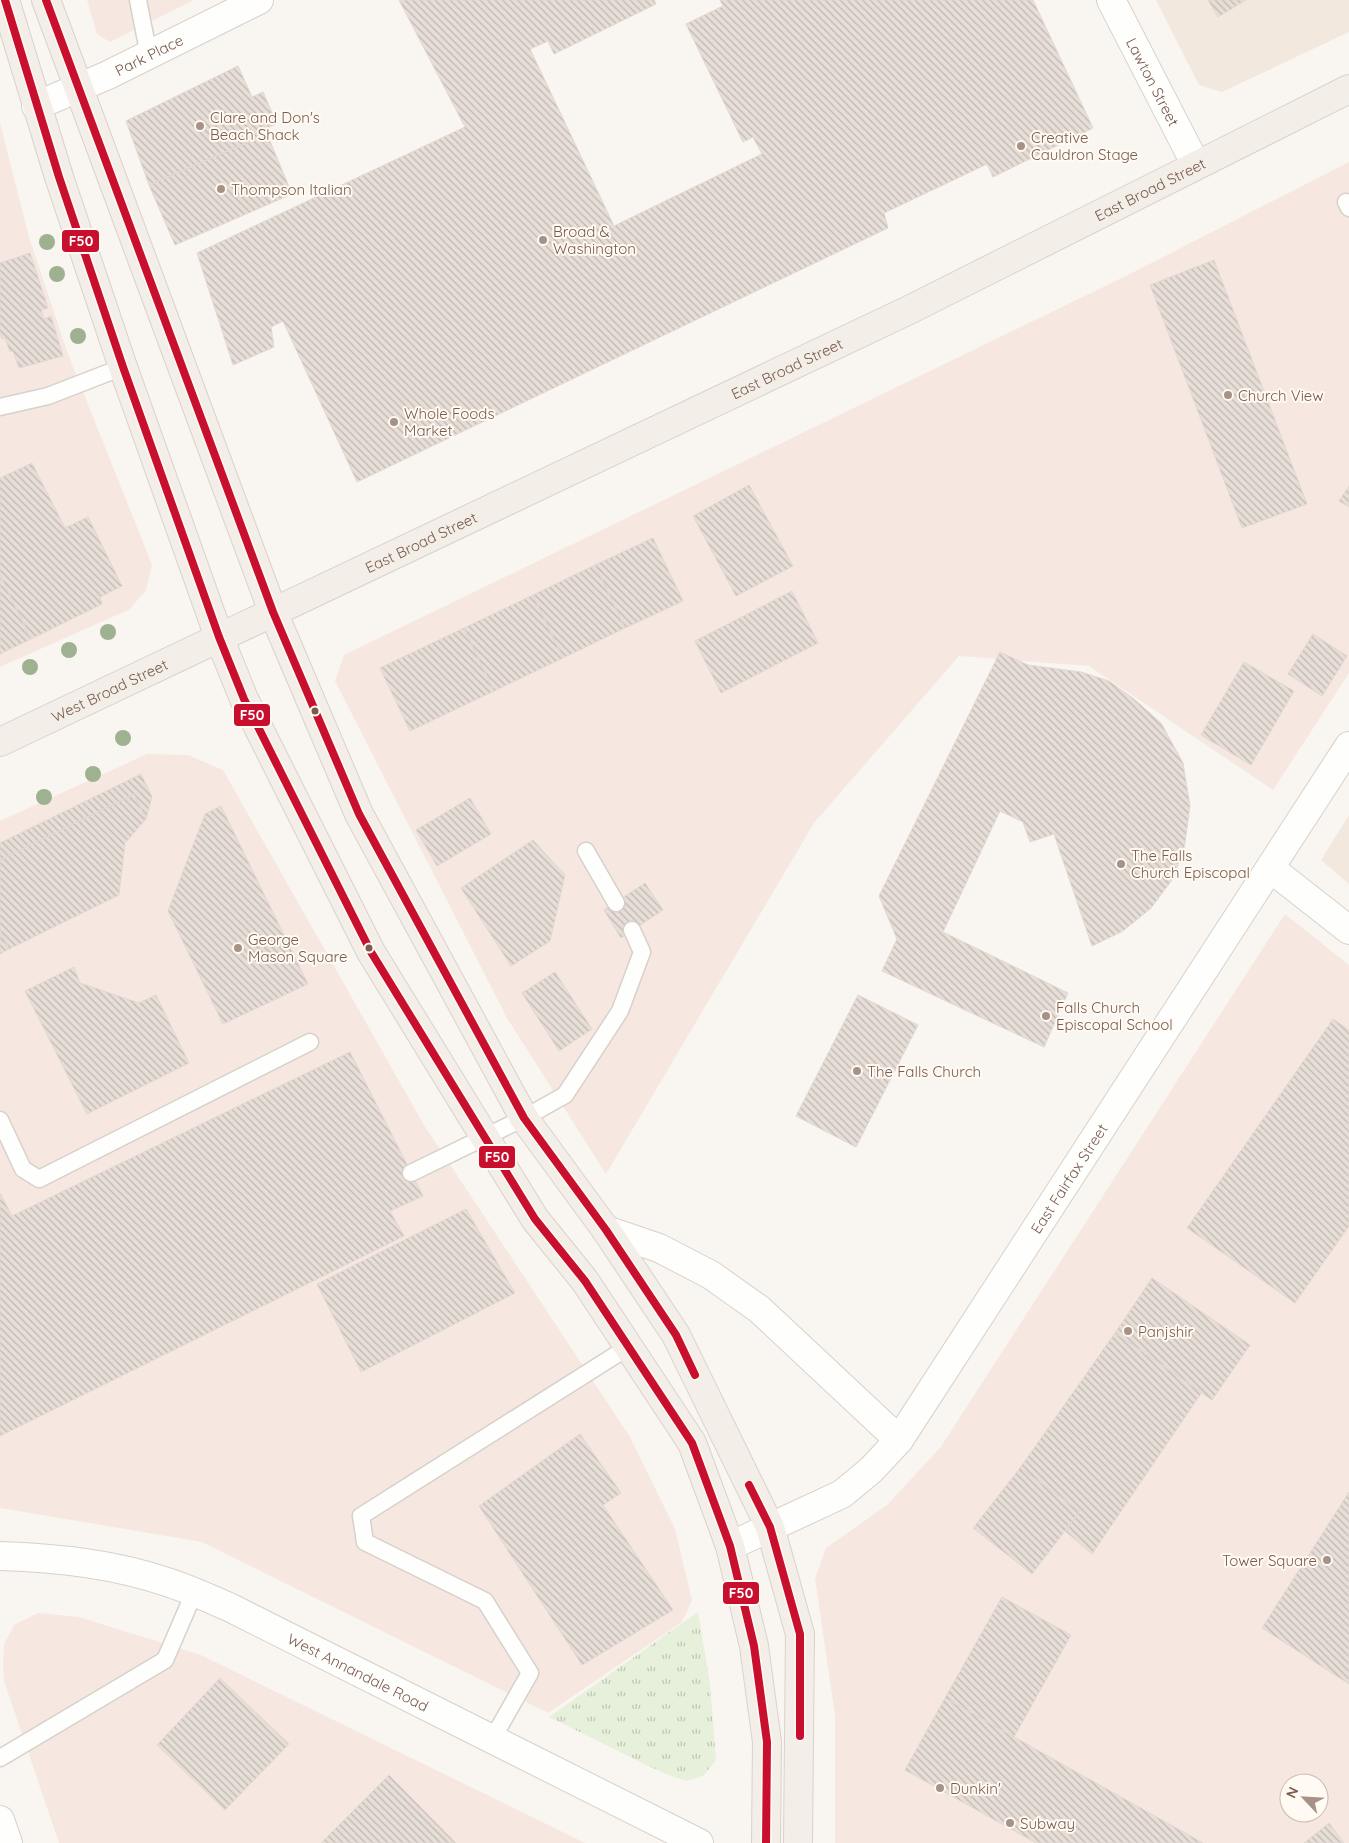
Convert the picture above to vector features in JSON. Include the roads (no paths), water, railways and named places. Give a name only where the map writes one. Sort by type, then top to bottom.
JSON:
[{"type":"main road","points":[[5,0],[36,106],[123,367],[219,637],[244,699],[371,952],[535,1219],[585,1281],[630,1346],[692,1443],[730,1546],[754,1646],[767,1742],[766,1843]]},
{"type":"main road","points":[[46,0],[273,612],[359,814],[524,1118],[606,1230],[676,1335],[770,1527],[800,1634],[798,1843]]},
{"type":"main road","name":"East Broad Street","points":[[219,637],[909,310],[1349,89]]},
{"type":"main road","name":"West Broad Street","points":[[0,742],[219,637]]},
{"type":"street","name":"Park Place","points":[[36,106],[149,56],[259,0]]},
{"type":"street","name":"Lawton Street","points":[[1112,0],[1196,165]]},
{"type":"street","name":"East Fairfax Street","points":[[730,1546],[842,1494],[871,1470],[898,1440],[1349,746]]},
{"type":"street","points":[[1270,868],[1349,930]]},
{"type":"street","points":[[606,1230],[659,1248],[711,1275],[759,1309],[898,1440]]},
{"type":"street","name":"West Annandale Road","points":[[0,1556],[54,1558],[119,1569],[170,1583],[231,1608],[699,1843]]},
{"type":"street","points":[[0,1820],[8,1843]]},
{"type":"lane","points":[[138,0],[149,56]]},
{"type":"lane","points":[[0,406],[48,396],[123,367]]},
{"type":"lane","points":[[586,851],[616,903]]},
{"type":"lane","points":[[411,1173],[524,1118],[565,1095],[620,1011],[642,952],[632,930]]},
{"type":"lane","points":[[0,1120],[22,1169],[39,1179],[310,1042]]},
{"type":"lane","points":[[493,1738],[530,1673],[485,1600],[364,1542],[361,1516],[630,1346]]},
{"type":"lane","points":[[0,1758],[165,1660],[194,1593]]},
{"type":"place","name":"Clare and Don's Beach Shack","points":[[200,126]]},
{"type":"place","name":"Creative Cauldron Stage","points":[[1021,146]]},
{"type":"place","name":"Thompson Italian","points":[[221,189]]},
{"type":"place","name":"Broad & Washington","points":[[543,240]]},
{"type":"place","name":"Church View","points":[[1228,395]]},
{"type":"place","name":"Whole Foods Market","points":[[394,422]]},
{"type":"place","name":"The Falls Church Episcopal","points":[[1121,864]]},
{"type":"place","name":"George Mason Square","points":[[238,948]]},
{"type":"place","name":"Falls Church Episcopal School","points":[[1046,1016]]},
{"type":"place","name":"The Falls Church","points":[[857,1071]]},
{"type":"place","name":"Panjshir","points":[[1128,1331]]},
{"type":"place","name":"Tower Square","points":[[1327,1560]]},
{"type":"place","name":"Dunkin'","points":[[940,1788]]},
{"type":"place","name":"Subway","points":[[1010,1823]]}]
